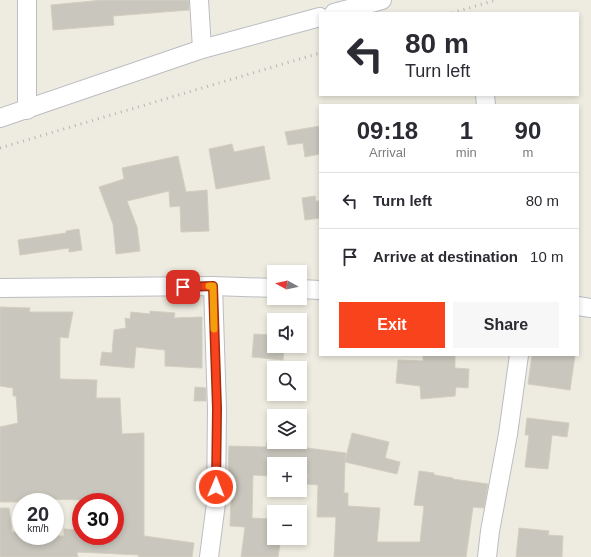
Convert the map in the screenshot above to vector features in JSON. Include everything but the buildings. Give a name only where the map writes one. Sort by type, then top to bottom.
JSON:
[{"type":"street","points":[[27,0],[27,110]]},
{"type":"street","points":[[199,0],[202,49]]},
{"type":"street","points":[[338,12],[382,0]]},
{"type":"street","points":[[0,118],[202,49],[319,17]]},
{"type":"street","points":[[0,288],[213,286],[267,288]]},
{"type":"street","points":[[209,557],[216,503],[217,409],[213,286]]},
{"type":"street","points":[[307,289],[319,290]]},
{"type":"street","points":[[579,306],[591,308]]},
{"type":"street","points":[[487,557],[490,530],[508,434],[519,356]]},
{"type":"railway","points":[[455,12],[496,0]]},
{"type":"railway","points":[[0,148],[319,53]]},
{"type":"slow traffic","points":[[209,286],[213,286],[214,329]]},
{"type":"route","points":[[183,287],[213,286],[217,409],[216,487]]}]
